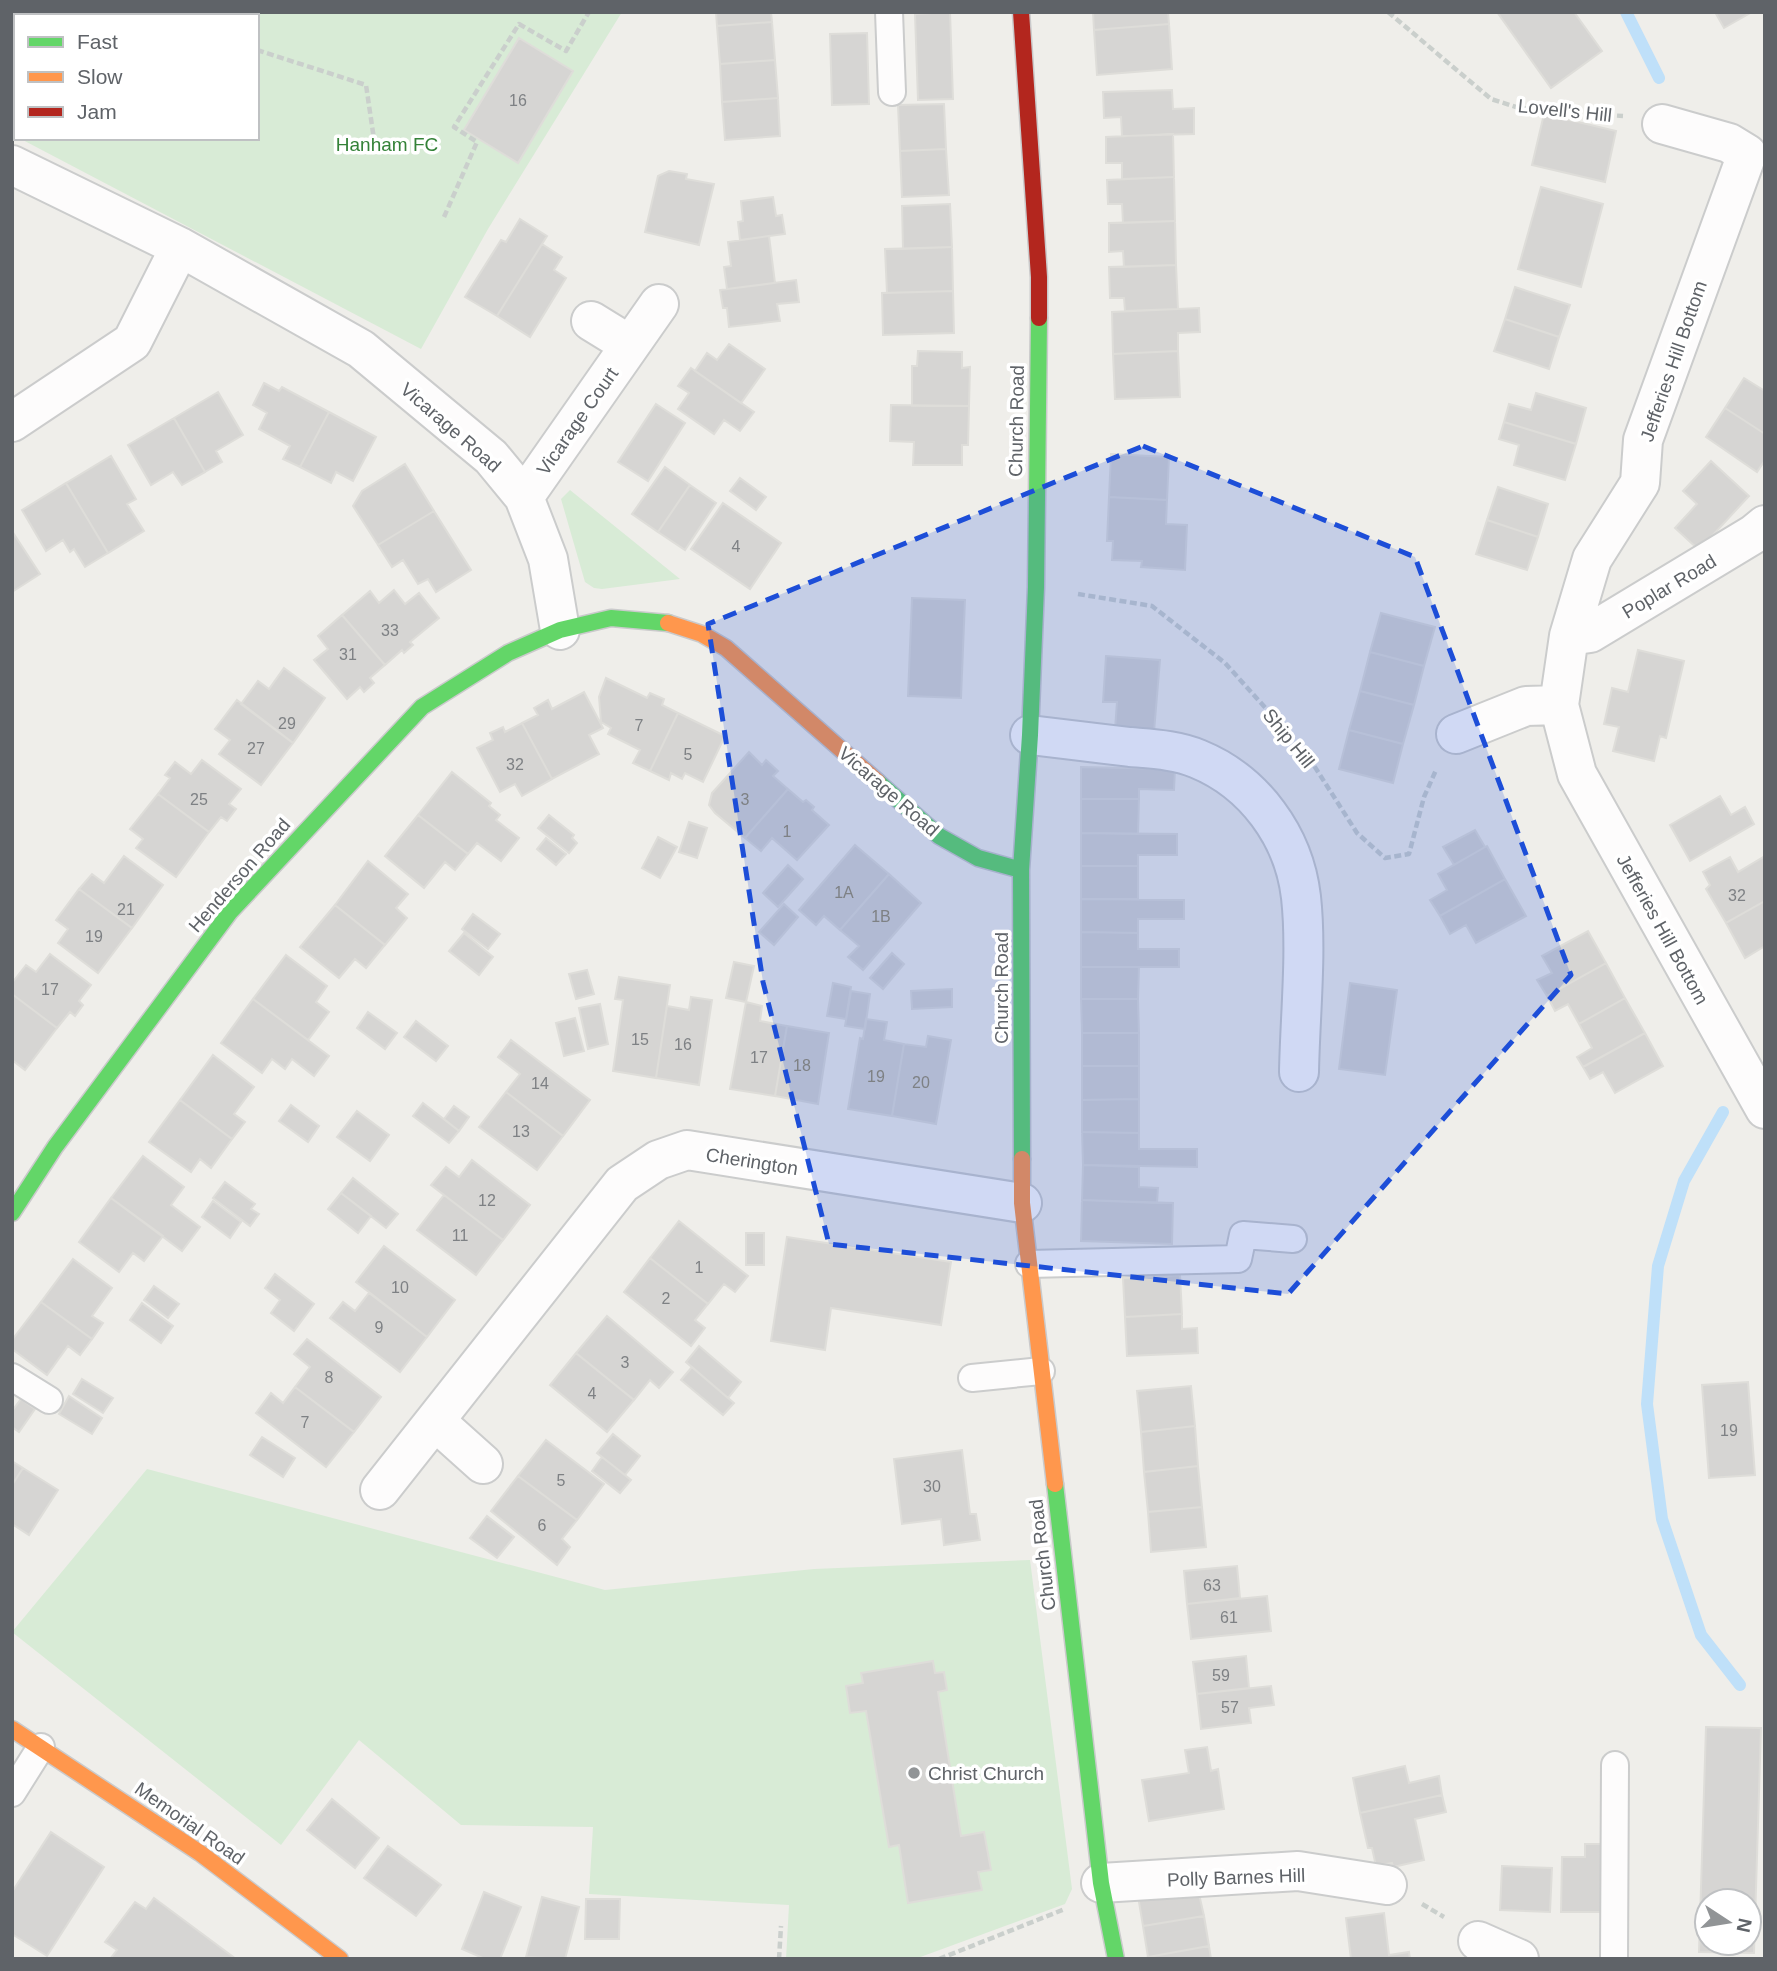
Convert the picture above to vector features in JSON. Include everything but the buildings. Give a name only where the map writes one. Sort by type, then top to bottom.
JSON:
[{"type":"street","name":"Church Road","points":[[1021,12],[1039,276],[1035,587],[1030,735],[1021,870],[1022,1203],[1102,1889],[1116,1959]]},
{"type":"street","name":"Jefferies Hill Bottom","points":[[1662,124],[1729,143],[1747,154],[1643,440],[1640,484],[1592,559],[1569,636],[1559,705],[1577,774],[1765,1109]]},
{"type":"street","name":"Vicarage Road","points":[[12,165],[180,247],[361,349],[491,457],[524,497],[548,559],[560,630],[611,618],[675,624],[702,634],[726,648],[939,836],[978,858],[1021,870]]},
{"type":"street","points":[[12,422],[132,342],[180,247]]},
{"type":"street","name":"Vicarage Court","points":[[524,497],[659,304]]},
{"type":"street","points":[[591,321],[630,345]]},
{"type":"street","name":"Poplar Road","points":[[1569,636],[1590,633],[1765,525]]},
{"type":"street","name":"Henderson Road","points":[[12,1213],[55,1147],[230,912],[422,707],[508,653],[560,630]]},
{"type":"street","points":[[1456,734],[1526,706],[1559,705]]},
{"type":"street","points":[[1030,735],[1172,752],[1197,758],[1244,787],[1263,805],[1278,828],[1301,895],[1298,1072]]},
{"type":"street","name":"Cherington","points":[[380,1490],[622,1184],[658,1160],[687,1150],[1022,1203]]},
{"type":"street","points":[[435,1421],[483,1464]]},
{"type":"street","name":"Memorial Road","points":[[12,1729],[201,1853],[340,1959]]},
{"type":"street","name":"Polly Barnes Hill","points":[[1102,1889],[1298,1871],[1387,1885]]},
{"type":"street","points":[[1478,1941],[1518,1959]]},
{"type":"lane","points":[[889,12],[892,92]]},
{"type":"lane","points":[[1029,1264],[1238,1259],[1243,1235],[1293,1240]]},
{"type":"lane","points":[[972,1378],[1041,1371]]},
{"type":"lane","points":[[12,1377],[49,1400]]},
{"type":"lane","points":[[12,1793],[41,1747]]},
{"type":"lane","points":[[1614,1959],[1615,1765]]},
{"type":"path","points":[[444,217],[477,142],[454,127],[519,24],[566,51],[589,12]]},
{"type":"path","name":"Lovell's Hill","points":[[1388,12],[1491,99],[1516,107],[1543,111],[1618,114],[1662,124]]},
{"type":"path","points":[[259,51],[366,85],[375,146]]},
{"type":"path","name":"Ship Hill","points":[[1035,587],[1152,606],[1225,663],[1306,753],[1357,834],[1385,858],[1409,854],[1424,797],[1448,742],[1456,734]]},
{"type":"path","points":[[1387,1885],[1443,1916],[1478,1941]]},
{"type":"path","points":[[939,1959],[1102,1889]]},
{"type":"path","points":[[779,1959],[781,1926]]},
{"type":"highlighted area","points":[[1143,446],[1415,557],[1571,975],[1288,1294],[829,1244],[763,982],[708,624]]},
{"type":"green space","name":"Hanham FC","points":[[12,12],[622,12],[488,229],[421,349],[23,140],[259,140],[259,14],[14,14],[14,136]]},
{"type":"green space","points":[[570,490],[680,579],[602,589],[594,588],[585,582],[561,499]]},
{"type":"green space","points":[[147,1469],[605,1590],[814,1569],[1030,1560],[1072,1889],[1065,1904],[915,1959],[786,1959],[789,1905],[589,1894],[593,1827],[461,1825],[359,1740],[281,1845],[12,1632]]},
{"type":"waterway","points":[[1626,12],[1659,78]]},
{"type":"waterway","points":[[1723,1112],[1684,1181],[1658,1266],[1647,1404],[1662,1519],[1701,1635],[1740,1685]]},
{"type":"traffic: fast","points":[[1022,1159],[1021,870],[1036,587],[1039,318]]},
{"type":"traffic: fast","points":[[12,1213],[55,1147],[230,912],[422,707],[508,653],[560,630],[611,618],[668,623]]},
{"type":"traffic: fast","points":[[878,782],[939,836],[978,858],[1021,870]]},
{"type":"traffic: fast","points":[[1055,1484],[1101,1883],[1116,1959]]},
{"type":"traffic: slow","points":[[668,623],[702,634],[726,648],[878,782]]},
{"type":"traffic: slow","points":[[1022,1159],[1022,1203],[1055,1484]]},
{"type":"traffic: slow","points":[[12,1729],[200,1853],[340,1959]]},
{"type":"traffic: jam","points":[[1021,12],[1039,277],[1039,318]]},
{"type":"place","name":"Christ Church","points":[[914,1773]]}]
